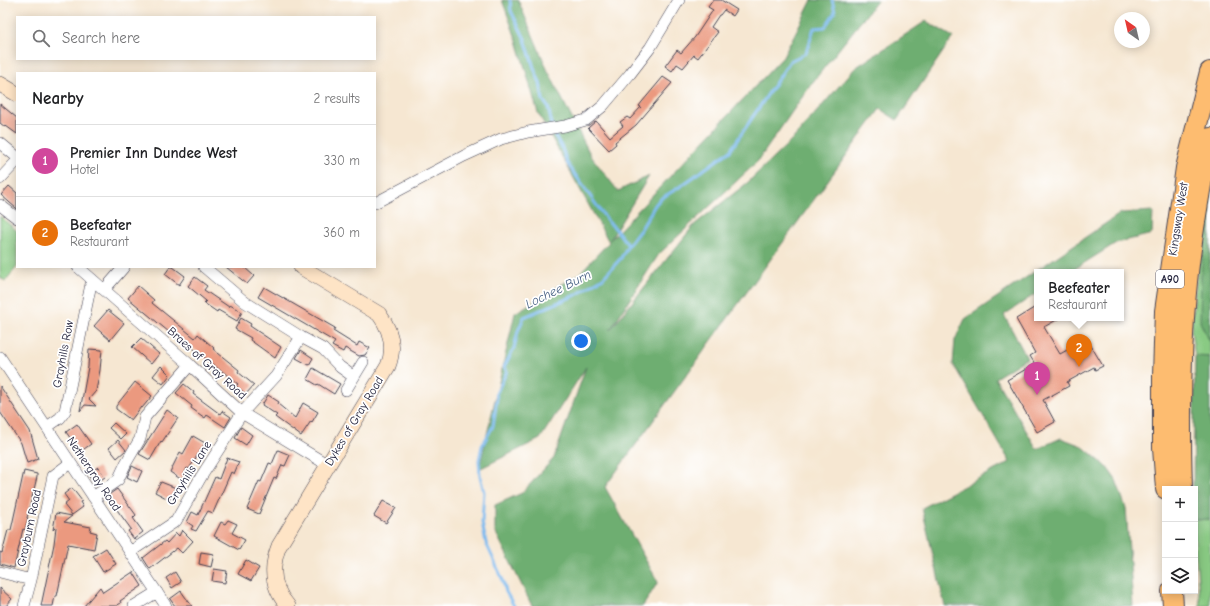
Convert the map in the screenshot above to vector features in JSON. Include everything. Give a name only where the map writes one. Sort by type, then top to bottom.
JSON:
[{"type":"highway","name":"Kingsway West","points":[[1166,486],[1163,376],[1165,312],[1186,168],[1210,72]]},
{"type":"highway","name":"Kingsway West","points":[[1182,486],[1180,406],[1187,280],[1206,155],[1210,138]]},
{"type":"highway","points":[[1172,594],[1173,606]]},
{"type":"highway","points":[[1186,594],[1187,606]]},
{"type":"street","points":[[376,202],[464,156],[501,139],[528,132],[561,127],[586,120],[603,106],[650,48],[679,0]]},
{"type":"street","points":[[0,84],[16,93]]},
{"type":"street","points":[[0,143],[16,156]]},
{"type":"street","points":[[0,179],[16,162]]},
{"type":"street","points":[[0,205],[16,217]]},
{"type":"street","name":"Braes of Gray Road","points":[[79,268],[190,365],[242,413],[328,465]]},
{"type":"street","points":[[104,290],[123,268]]},
{"type":"street","points":[[205,268],[245,302],[322,349],[340,367],[354,376]]},
{"type":"street","name":"Dykes of Gray Road","points":[[288,606],[277,589],[274,577],[273,566],[276,554],[283,539],[388,366],[391,359],[392,344],[386,323],[379,314],[303,268]]},
{"type":"street","name":"Grayhills Row","points":[[47,427],[60,418],[65,411],[92,279]]},
{"type":"street","name":"Grayhills Lane","points":[[130,552],[176,521],[201,477],[242,413],[276,376],[301,337]]},
{"type":"street","name":"Nethergray Road","points":[[0,356],[166,606]]},
{"type":"street","points":[[346,390],[363,362]]},
{"type":"street","points":[[93,497],[118,480],[140,439],[145,417],[190,365]]},
{"type":"street","name":"Grayburn Road","points":[[24,606],[53,476],[70,462]]},
{"type":"street","points":[[0,572],[31,580]]},
{"type":"street","points":[[134,606],[157,592]]},
{"type":"green space","points":[[502,0],[518,0],[548,71],[591,156],[618,191],[649,176],[610,240],[783,57],[812,0],[878,0],[812,83],[758,161],[659,254],[610,330],[694,225],[747,183],[792,140],[855,68],[926,21],[953,37],[897,120],[880,109],[605,487],[658,582],[643,606],[532,606],[495,531],[495,505],[522,493],[554,458],[586,367],[540,439],[479,469],[515,313],[579,274],[609,242],[538,113],[518,44]]},
{"type":"green space","points":[[1210,168],[1210,357],[1195,356],[1191,331],[1206,188]]},
{"type":"green space","points":[[1210,209],[1210,342],[1200,322],[1201,275],[1207,210]]},
{"type":"green space","points":[[1153,211],[1152,234],[1116,243],[1075,269],[1039,269],[1121,213]]},
{"type":"green space","points":[[0,216],[16,230],[16,268],[5,281],[0,277]]},
{"type":"green space","points":[[1034,272],[1034,295],[1004,315],[1027,358],[995,378],[1037,449],[1061,438],[1082,446],[1106,466],[1116,480],[1126,508],[1133,606],[945,606],[922,508],[1010,462],[953,364],[955,340],[965,319]]},
{"type":"green space","points":[[1195,356],[1210,357],[1210,519],[1198,520],[1198,486],[1193,486]]},
{"type":"green space","points":[[1210,519],[1210,606],[1200,606],[1198,581],[1198,520]]},
{"type":"building","points":[[713,0],[721,0],[737,10],[733,16],[724,10],[711,27],[718,32],[698,58],[694,55],[683,68],[677,64],[672,71],[665,66],[677,50],[681,53],[695,37],[713,10],[708,7]]},
{"type":"building","points":[[663,77],[672,83],[636,125],[615,142],[616,144],[609,150],[588,128],[596,121],[610,137],[623,126],[620,122],[627,117],[630,119],[641,107],[639,106]]},
{"type":"building","points":[[0,104],[16,117],[16,133],[6,126],[5,127],[0,123]]},
{"type":"building","points":[[9,186],[16,192],[16,208],[1,195]]},
{"type":"building","points":[[169,268],[174,268],[185,276],[179,285],[165,274]]},
{"type":"building","points":[[227,268],[245,268],[254,276],[247,284]]},
{"type":"building","points":[[195,277],[207,286],[204,290],[229,307],[230,305],[242,312],[237,321],[218,310],[217,312],[204,303],[206,301],[188,286]]},
{"type":"building","points":[[138,286],[154,300],[152,303],[195,338],[198,334],[254,385],[246,394],[236,386],[238,384],[183,340],[181,342],[128,298]]},
{"type":"building","points":[[264,287],[335,328],[333,331],[357,346],[359,342],[370,348],[365,355],[359,356],[345,348],[343,352],[332,346],[335,342],[258,297]]},
{"type":"building","points":[[1034,308],[1034,321],[1055,321],[1044,327],[1060,354],[1087,339],[1103,366],[1095,370],[1094,367],[1067,382],[1069,386],[1043,400],[1055,422],[1037,432],[1007,380],[1035,364],[1030,356],[1035,353],[1016,319]]},
{"type":"building","points":[[108,310],[124,323],[110,340],[94,326]]},
{"type":"building","points":[[241,318],[281,347],[275,358],[250,340],[251,338],[235,329]]},
{"type":"building","points":[[141,338],[159,354],[151,364],[132,347]]},
{"type":"building","points":[[89,349],[102,350],[96,391],[89,399],[96,406],[85,405],[80,411],[88,367]]},
{"type":"building","points":[[301,350],[313,358],[309,365],[296,358]]},
{"type":"building","points":[[161,366],[170,375],[163,384],[153,376]]},
{"type":"building","points":[[313,368],[340,384],[334,394],[307,379]]},
{"type":"building","points":[[135,382],[152,396],[131,420],[116,409],[116,406]]},
{"type":"building","points":[[184,384],[194,392],[193,394],[220,414],[222,411],[231,417],[225,427],[207,415],[205,418],[191,408],[192,406],[176,393]]},
{"type":"building","points":[[0,386],[30,431],[38,459],[27,463],[21,443],[0,412]]},
{"type":"building","points":[[268,395],[279,402],[278,404],[295,418],[303,403],[318,412],[301,436],[275,417],[277,415],[262,405]]},
{"type":"building","points":[[167,410],[178,418],[162,442],[161,441],[150,460],[139,454]]},
{"type":"building","points":[[114,423],[126,434],[121,439],[109,428]]},
{"type":"building","points":[[77,424],[91,444],[80,452],[66,432]]},
{"type":"building","points":[[241,427],[252,435],[246,445],[235,438]]},
{"type":"building","points":[[193,436],[205,443],[189,469],[187,468],[182,480],[170,472],[180,452],[183,454]]},
{"type":"building","points":[[118,440],[126,450],[117,458],[109,448]]},
{"type":"building","points":[[278,450],[290,455],[285,466],[282,465],[276,479],[274,478],[259,514],[247,509],[259,481],[261,482],[269,463],[272,464]]},
{"type":"building","points":[[227,458],[239,462],[234,474],[231,472],[213,513],[208,511],[196,531],[191,529],[193,526],[187,522],[192,512],[198,515],[215,477],[219,479]]},
{"type":"building","points":[[132,466],[142,471],[137,482],[127,477]]},
{"type":"building","points":[[98,467],[105,477],[95,484],[88,474]]},
{"type":"building","points":[[24,471],[37,474],[37,477],[25,530],[23,529],[14,568],[0,564],[0,552],[2,553],[8,530],[11,530]]},
{"type":"building","points":[[161,482],[176,488],[170,500],[155,492]]},
{"type":"building","points":[[72,488],[82,501],[80,502],[83,507],[72,515],[64,505],[69,501],[64,494]]},
{"type":"building","points":[[117,489],[136,515],[133,518],[143,532],[134,539],[128,531],[131,529],[107,496]]},
{"type":"building","points":[[383,501],[396,508],[386,523],[374,516]]},
{"type":"building","points":[[56,513],[72,516],[64,522],[91,527],[90,531],[97,533],[94,549],[68,544],[57,596],[55,596],[53,606],[41,606],[54,544],[56,527],[53,530]]},
{"type":"building","points":[[228,520],[237,524],[232,533],[245,540],[239,550],[214,536],[221,522],[225,524]]},
{"type":"building","points":[[182,530],[193,541],[182,553],[177,548],[150,569],[143,558],[165,541],[167,543],[176,533],[179,536]]},
{"type":"building","points":[[106,548],[116,564],[103,572],[93,556]]},
{"type":"building","points":[[201,552],[214,554],[211,567],[199,564]]},
{"type":"building","points":[[246,560],[259,568],[251,581],[238,574]]},
{"type":"building","points":[[214,569],[227,571],[225,583],[212,581]]},
{"type":"building","points":[[133,572],[142,586],[120,601],[121,603],[116,606],[84,606],[100,587],[103,592]]},
{"type":"building","points":[[175,572],[181,582],[172,588],[166,578]]},
{"type":"building","points":[[0,588],[12,599],[6,606],[0,606]]},
{"type":"building","points":[[181,591],[192,606],[175,606],[170,599]]},
{"type":"waterway","points":[[510,0],[511,11],[525,39],[540,83],[543,100],[548,107],[552,125]]},
{"type":"waterway","name":"Lochee Burn","points":[[514,606],[506,592],[502,578],[486,543],[482,522],[484,492],[480,476],[479,460],[482,446],[493,426],[497,398],[496,394],[507,371],[504,367],[514,348],[518,331],[524,317],[576,295],[603,278],[621,258],[628,245],[641,229],[660,199],[730,151],[790,61],[806,53],[814,28],[825,27],[835,12],[832,0]]},
{"type":"waterway","points":[[554,131],[567,163],[609,223],[628,245]]},
{"type":"place","name":"Beefeater","points":[[1079,367]]},
{"type":"place","name":"Premier Inn Dundee West","points":[[1037,395]]}]
